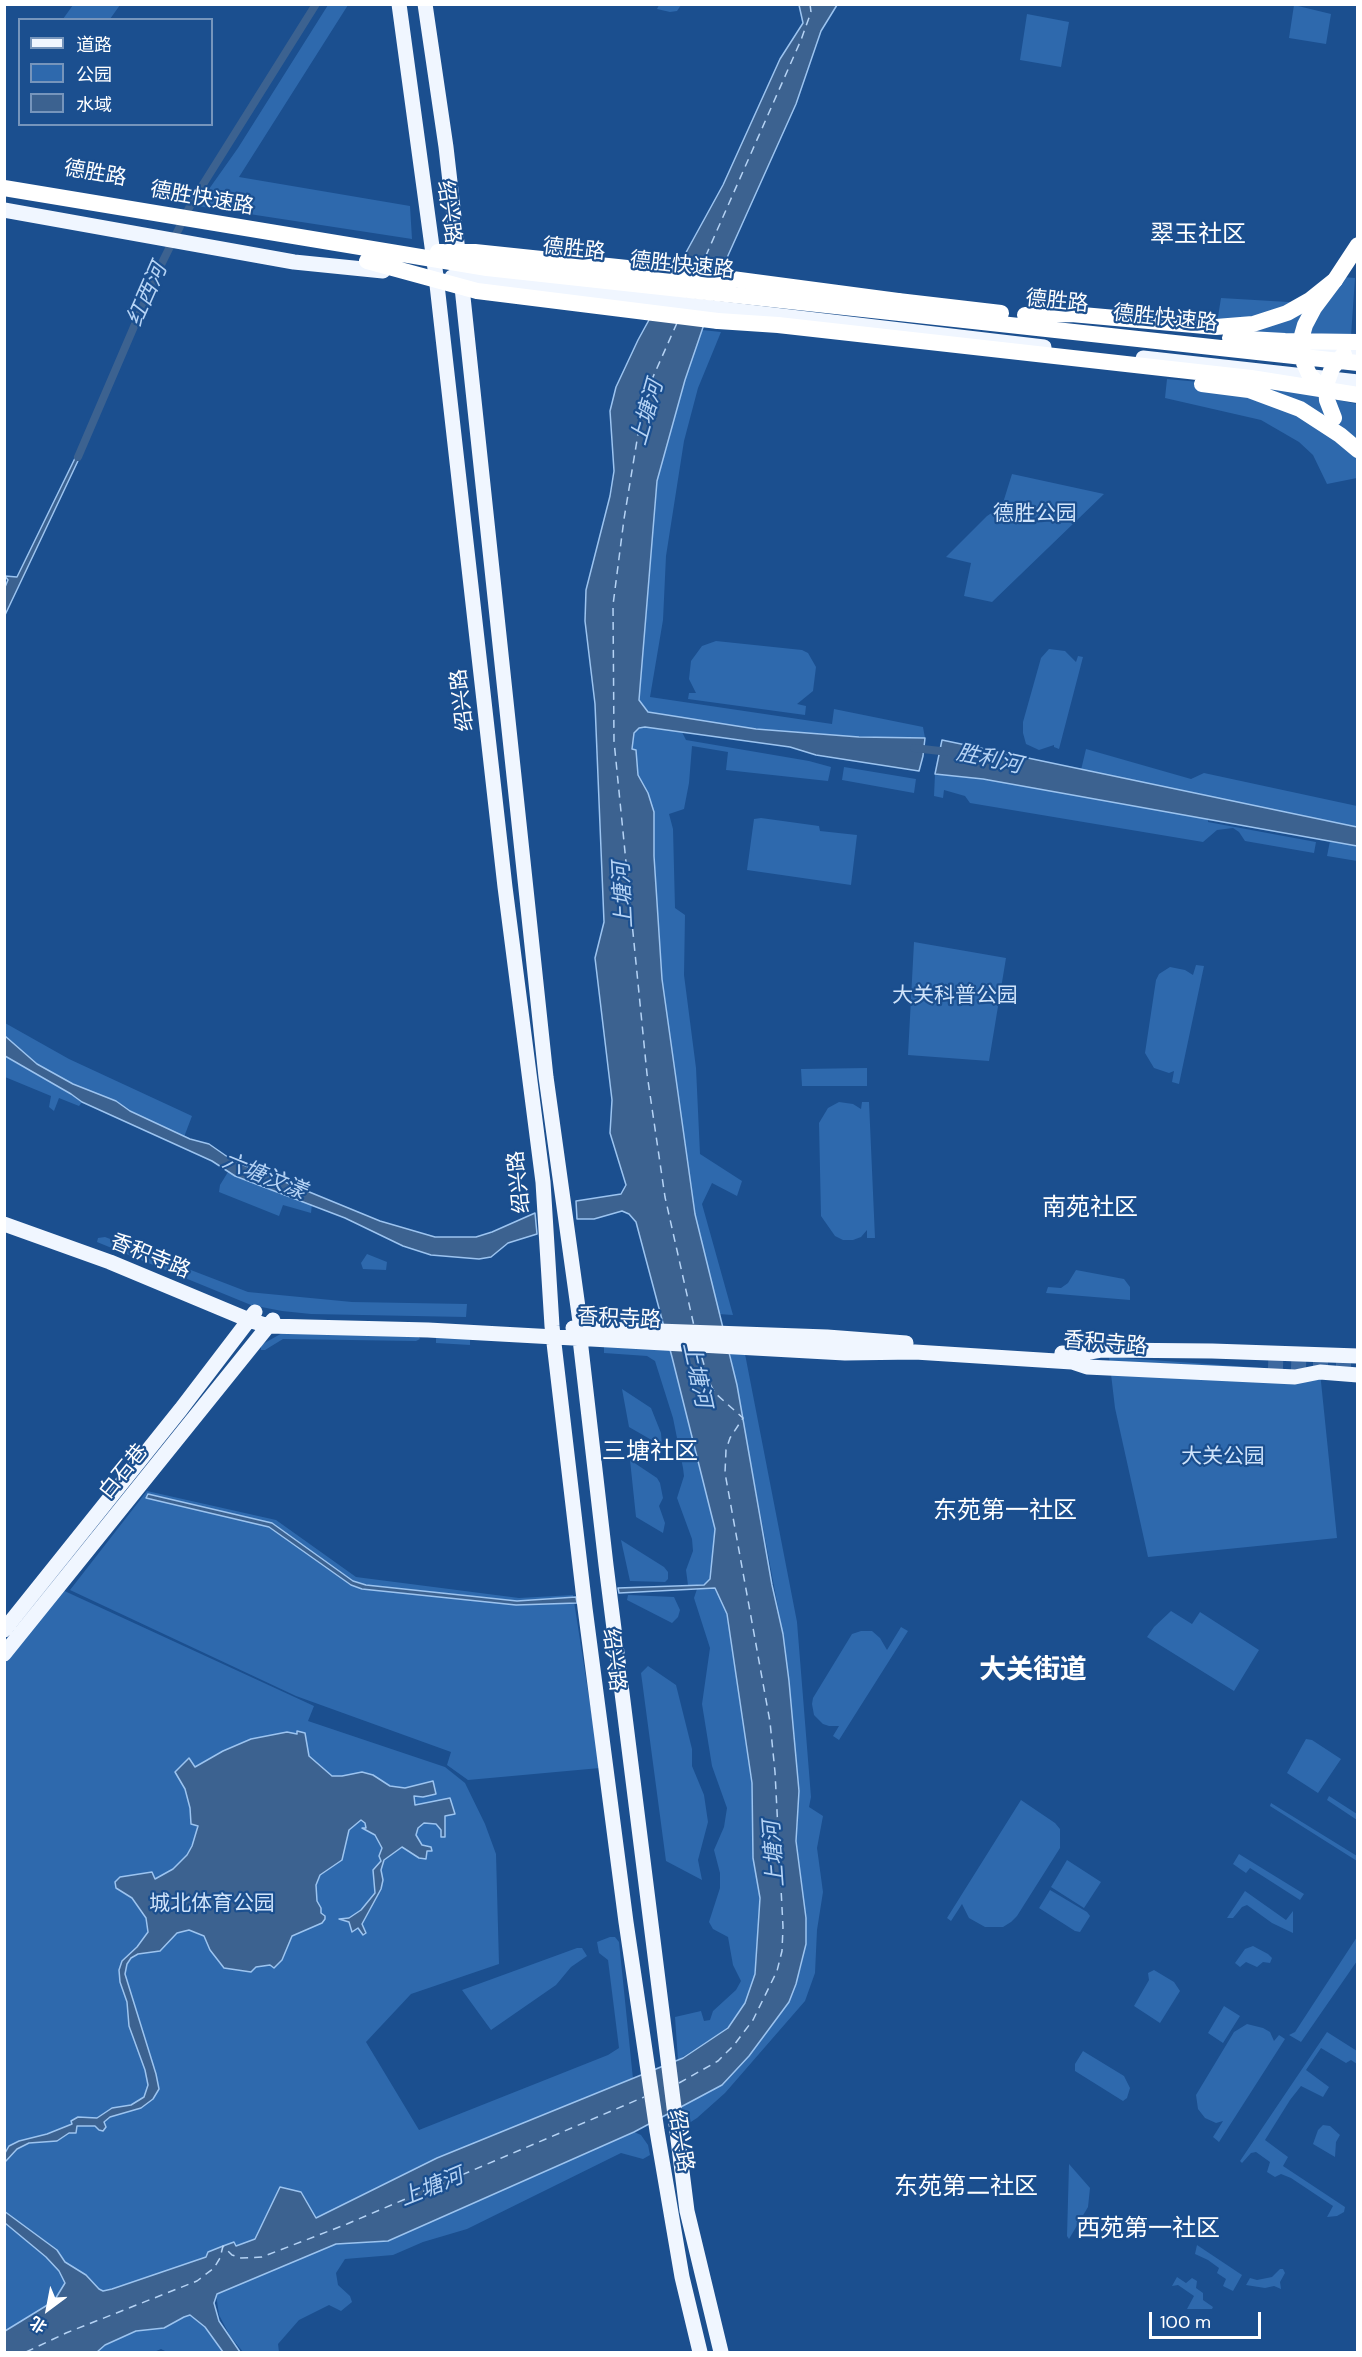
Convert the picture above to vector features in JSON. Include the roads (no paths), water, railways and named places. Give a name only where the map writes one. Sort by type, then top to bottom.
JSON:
[{"type":"highway","name":"德胜快速路","points":[[4,188],[370,256],[1358,363]]},
{"type":"highway","name":"德胜快速路","points":[[4,198],[370,256],[989,333],[1358,372]]},
{"type":"highway","points":[[1331,392],[1318,384],[1309,374],[1304,363],[1301,339],[1314,308],[1358,245]]},
{"type":"highway","points":[[370,256],[475,252],[728,283],[799,287],[834,294],[1263,341],[1358,342]]},
{"type":"highway","points":[[370,256],[477,291],[715,315],[778,325],[1251,378],[1358,395]]},
{"type":"highway","points":[[1024,315],[1071,314],[1216,327],[1244,325],[1270,320],[1293,310],[1311,300],[1335,280]]},
{"type":"highway","points":[[757,290],[799,287]]},
{"type":"highway","points":[[744,312],[778,325]]},
{"type":"highway","points":[[1358,347],[1336,362],[1326,385],[1327,400],[1334,418],[1358,450]]},
{"type":"highway","points":[[1051,357],[1095,369],[1249,390],[1300,409],[1358,450]]},
{"type":"main road","name":"绍兴路","points":[[399,4],[436,276],[505,887],[543,1182],[553,1331],[584,1598],[626,1922],[657,2131],[682,2277],[700,2352]]},
{"type":"main road","name":"绍兴路","points":[[425,4],[446,147],[461,278],[545,1065],[580,1334],[667,2056],[687,2211],[721,2352]]},
{"type":"main road","name":"德胜路","points":[[4,180],[458,258],[666,280],[728,283],[757,290],[1260,345],[1358,353]]},
{"type":"main road","name":"德胜路","points":[[4,210],[294,262],[461,278],[654,301],[715,315],[744,312],[1358,382]]},
{"type":"main road","points":[[524,266],[518,268],[516,274],[517,282],[525,286]]},
{"type":"main road","name":"香积寺路","points":[[4,1215],[103,1250],[252,1316]]},
{"type":"main road","name":"香积寺路","points":[[4,1224],[252,1316],[272,1321],[328,1320],[774,1342],[845,1353],[915,1352],[1075,1358],[1101,1350],[1358,1356]]},
{"type":"main road","name":"白石巷","points":[[4,1630],[181,1409],[252,1316]]},
{"type":"main road","name":"白石巷","points":[[4,1654],[272,1321]]},
{"type":"main road","points":[[1075,1358],[1088,1361],[1268,1365]]},
{"type":"main road","name":"香积寺路","points":[[1075,1358],[1087,1367],[1295,1377],[1320,1372],[1358,1375]]},
{"type":"water","name":"上塘河","points":[[799,5],[837,5],[821,31],[796,104],[726,260],[685,380],[657,481],[639,700],[648,712],[756,729],[859,737],[925,738],[923,756],[919,771],[816,755],[790,747],[645,727],[639,728],[634,733],[632,749],[636,750],[638,775],[648,793],[654,812],[654,856],[662,979],[695,1214],[737,1385],[772,1585],[783,1634],[799,1791],[796,1841],[806,1918],[806,1944],[796,1984],[789,2002],[749,2056],[722,2085],[634,2132],[388,2241],[336,2244],[217,2294],[214,2303],[219,2321],[240,2352],[223,2352],[205,2327],[190,2315],[164,2328],[136,2331],[105,2345],[97,2352],[5,2352],[5,2331],[54,2301],[65,2283],[59,2271],[46,2257],[5,2223],[4,2211],[57,2250],[65,2262],[86,2275],[99,2289],[103,2291],[112,2289],[206,2257],[208,2252],[234,2242],[236,2246],[255,2239],[280,2187],[301,2192],[316,2218],[437,2158],[683,2058],[728,2028],[745,2003],[755,1974],[760,1898],[753,1858],[752,1783],[727,1614],[715,1588],[619,1593],[618,1588],[704,1585],[710,1579],[715,1529],[636,1222],[629,1214],[622,1211],[594,1219],[577,1219],[576,1201],[621,1194],[626,1185],[610,1133],[612,1100],[595,958],[604,922],[595,704],[585,621],[586,590],[610,496],[614,471],[610,411],[616,387],[638,340],[723,185],[780,59],[803,23]]},
{"type":"water","points":[[85,446],[5,615],[5,587],[8,580],[5,576],[17,577],[80,448]]},
{"type":"water","points":[[942,740],[1357,827],[1357,846],[983,779],[935,774]]},
{"type":"water","name":"六塘汶漾","points":[[5,1036],[37,1064],[73,1084],[116,1101],[130,1111],[190,1139],[209,1144],[232,1160],[380,1221],[435,1237],[476,1237],[535,1213],[537,1234],[508,1243],[491,1257],[479,1259],[431,1255],[403,1246],[345,1218],[235,1176],[212,1161],[82,1102],[5,1056]]},
{"type":"water","points":[[148,1494],[272,1523],[353,1581],[366,1585],[517,1601],[576,1597],[577,1603],[516,1605],[362,1589],[351,1585],[269,1527],[146,1498]]},
{"type":"water","points":[[297,1731],[305,1733],[309,1756],[332,1776],[362,1772],[373,1775],[390,1786],[405,1788],[433,1781],[436,1794],[423,1797],[414,1796],[415,1805],[450,1798],[455,1814],[445,1816],[445,1837],[441,1837],[441,1830],[436,1824],[424,1823],[418,1828],[416,1835],[422,1845],[431,1847],[432,1851],[427,1851],[426,1859],[419,1858],[402,1847],[384,1860],[381,1870],[383,1880],[381,1889],[362,1924],[366,1933],[363,1935],[358,1928],[352,1932],[349,1922],[339,1919],[349,1918],[361,1910],[375,1893],[373,1870],[381,1861],[379,1856],[382,1848],[375,1835],[362,1828],[366,1828],[365,1823],[361,1820],[349,1830],[342,1860],[320,1875],[316,1885],[317,1901],[325,1919],[322,1923],[292,1936],[282,1960],[274,1968],[270,1965],[256,1967],[251,1972],[224,1968],[210,1950],[204,1936],[189,1930],[177,1933],[160,1951],[138,1954],[131,1958],[125,1974],[156,2074],[159,2089],[153,2099],[141,2108],[110,2117],[104,2122],[106,2127],[103,2131],[95,2126],[77,2126],[76,2133],[69,2133],[57,2141],[29,2143],[17,2149],[5,2162],[5,2153],[9,2146],[19,2141],[47,2134],[72,2124],[71,2121],[78,2117],[97,2118],[112,2108],[131,2105],[144,2097],[148,2085],[129,2026],[127,2002],[120,1982],[119,1970],[122,1961],[137,1947],[148,1932],[146,1918],[132,1898],[116,1888],[115,1882],[120,1877],[152,1872],[155,1879],[173,1869],[187,1855],[198,1826],[191,1824],[185,1789],[175,1772],[189,1758],[195,1767],[251,1739],[287,1732],[297,1734]]},
{"type":"waterway","name":"红西河","points":[[78,457],[157,273],[192,202],[316,4]]},
{"type":"waterway","name":"胜利河","points":[[914,748],[949,752]]},
{"type":"tunnel","points":[[1313,1363],[1358,1363]]},
{"type":"tunnel","points":[[1268,1367],[1322,1369]]},
{"type":"district","name":"翠玉社区","points":[[1198,236]]},
{"type":"district","name":"南苑社区","points":[[1090,1209]]},
{"type":"district","name":"三塘社区","points":[[650,1453]]},
{"type":"district","name":"东苑第一社区","points":[[1005,1512]]},
{"type":"district","name":"大关街道","points":[[1033,1671]]},
{"type":"district","name":"东苑第二社区","points":[[966,2188]]},
{"type":"district","name":"西苑第一社区","points":[[1148,2230]]},
{"type":"park label","name":"德胜公园","points":[[1035,514]]},
{"type":"park label","name":"大关科普公园","points":[[955,996]]},
{"type":"park label","name":"大关公园","points":[[1223,1457]]},
{"type":"park label","name":"城北体育公园","points":[[212,1904]]}]
